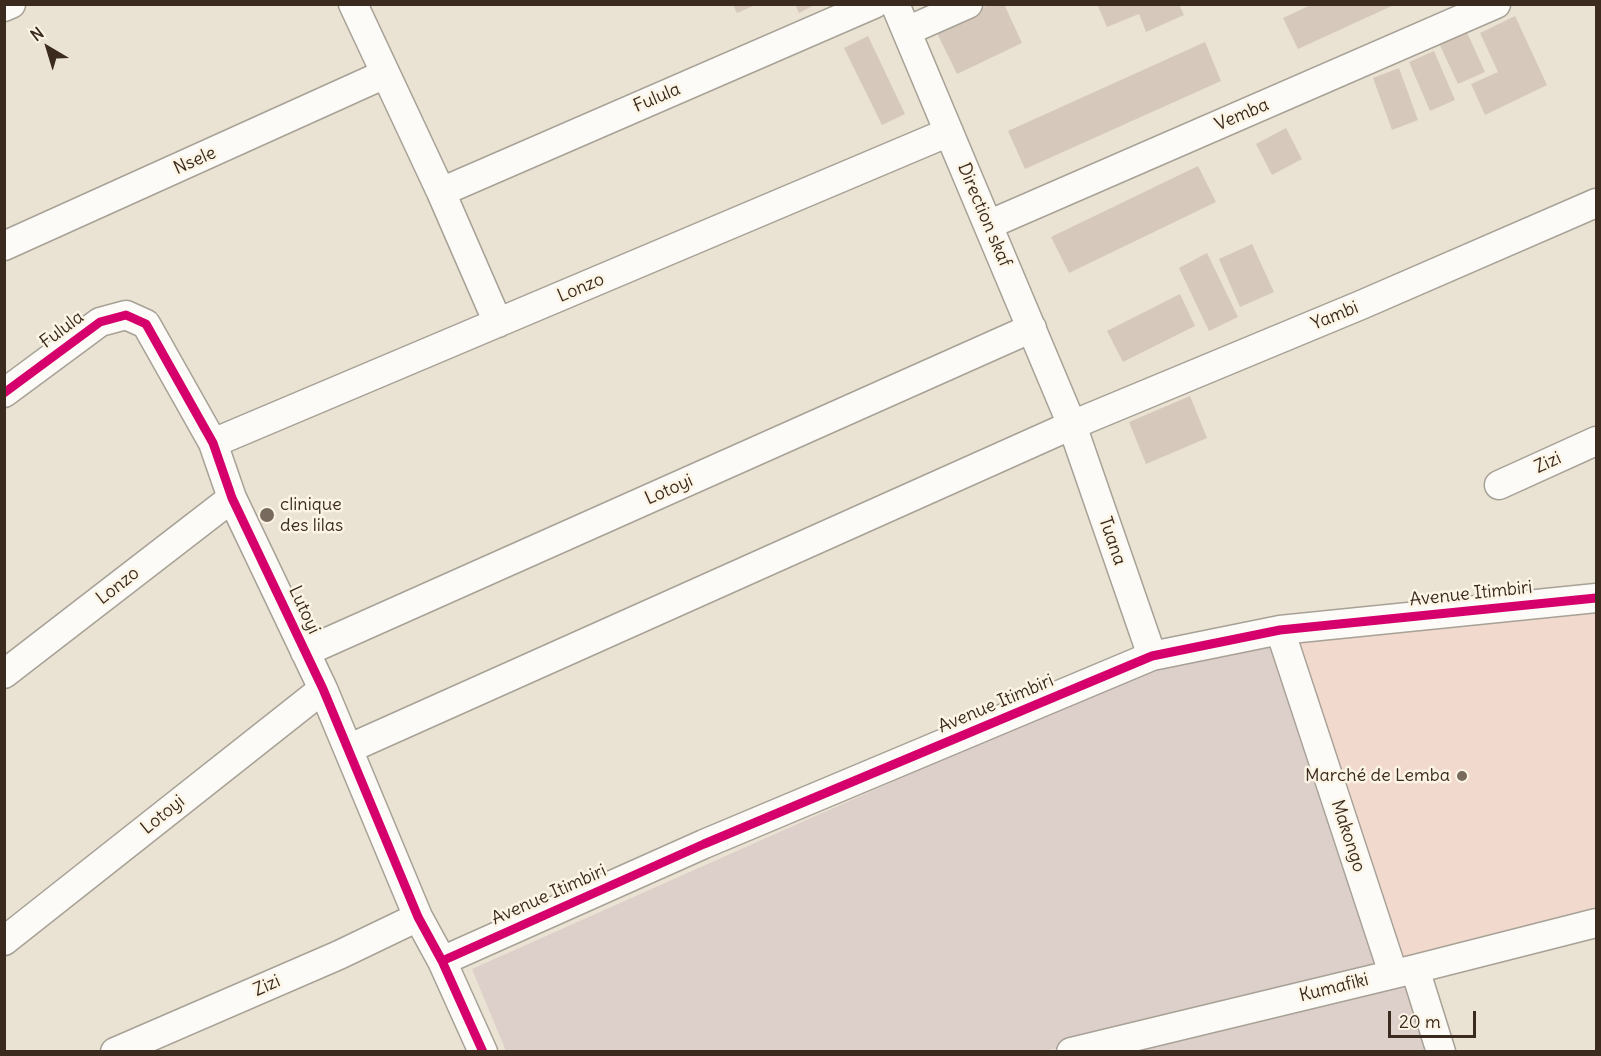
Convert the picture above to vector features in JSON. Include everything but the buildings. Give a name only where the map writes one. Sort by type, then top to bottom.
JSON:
[{"type":"street","points":[[4,8],[11,4]]},
{"type":"street","points":[[352,4],[441,192],[498,323]]},
{"type":"street","name":"Fulula","points":[[441,192],[873,4]]},
{"type":"street","name":"Direction skaf","points":[[896,4],[1072,425]]},
{"type":"street","points":[[908,32],[968,4]]},
{"type":"street","name":"Vemba","points":[[988,225],[1496,4]]},
{"type":"street","name":"Nsele","points":[[4,246],[385,74]]},
{"type":"street","name":"Lonzo","points":[[213,443],[949,132]]},
{"type":"street","name":"Yambi","points":[[348,749],[1072,425],[1372,300],[1596,203]]},
{"type":"street","name":"Fulula","points":[[4,393],[100,322],[126,315],[146,324]]},
{"type":"street","name":"Lutoyi","points":[[146,324],[213,443],[232,498],[323,689],[418,917],[442,961],[473,1048]]},
{"type":"street","name":"Lotoyi","points":[[305,652],[1032,328]]},
{"type":"street","name":"Tuana","points":[[1072,425],[1152,656]]},
{"type":"street","name":"Zizi","points":[[1499,485],[1596,441]]},
{"type":"street","name":"Lonzo","points":[[4,674],[232,498]]},
{"type":"street","name":"Avenue Itimbiri","points":[[442,961],[704,844],[1152,656],[1280,630],[1596,598]]},
{"type":"street","name":"Makongo","points":[[1280,630],[1404,971],[1441,1052]]},
{"type":"street","name":"Lotoyi","points":[[4,941],[323,689]]},
{"type":"street","name":"Zizi","points":[[115,1052],[339,955],[418,917]]},
{"type":"street","name":"Kumafiki","points":[[1071,1052],[1596,923]]},
{"type":"shaded area","name":"Marché de Lemba","points":[[1596,600],[1596,923],[1393,973],[1280,630]]},
{"type":"shaded area","points":[[1276,636],[1381,968],[1041,1052],[506,1051],[472,969],[1175,656]]},
{"type":"shaded area","points":[[1404,979],[1431,1052],[1137,1052]]},
{"type":"cycle path","points":[[4,393],[100,322],[126,315],[146,324],[213,443],[232,498],[323,689],[418,917],[442,961],[483,1052]]},
{"type":"cycle path","points":[[442,961],[704,844],[1152,656],[1280,630],[1596,598]]},
{"type":"place","name":"clinique des lilas","points":[[267,515]]},
{"type":"place","name":"Marché de Lemba","points":[[1462,776]]}]
